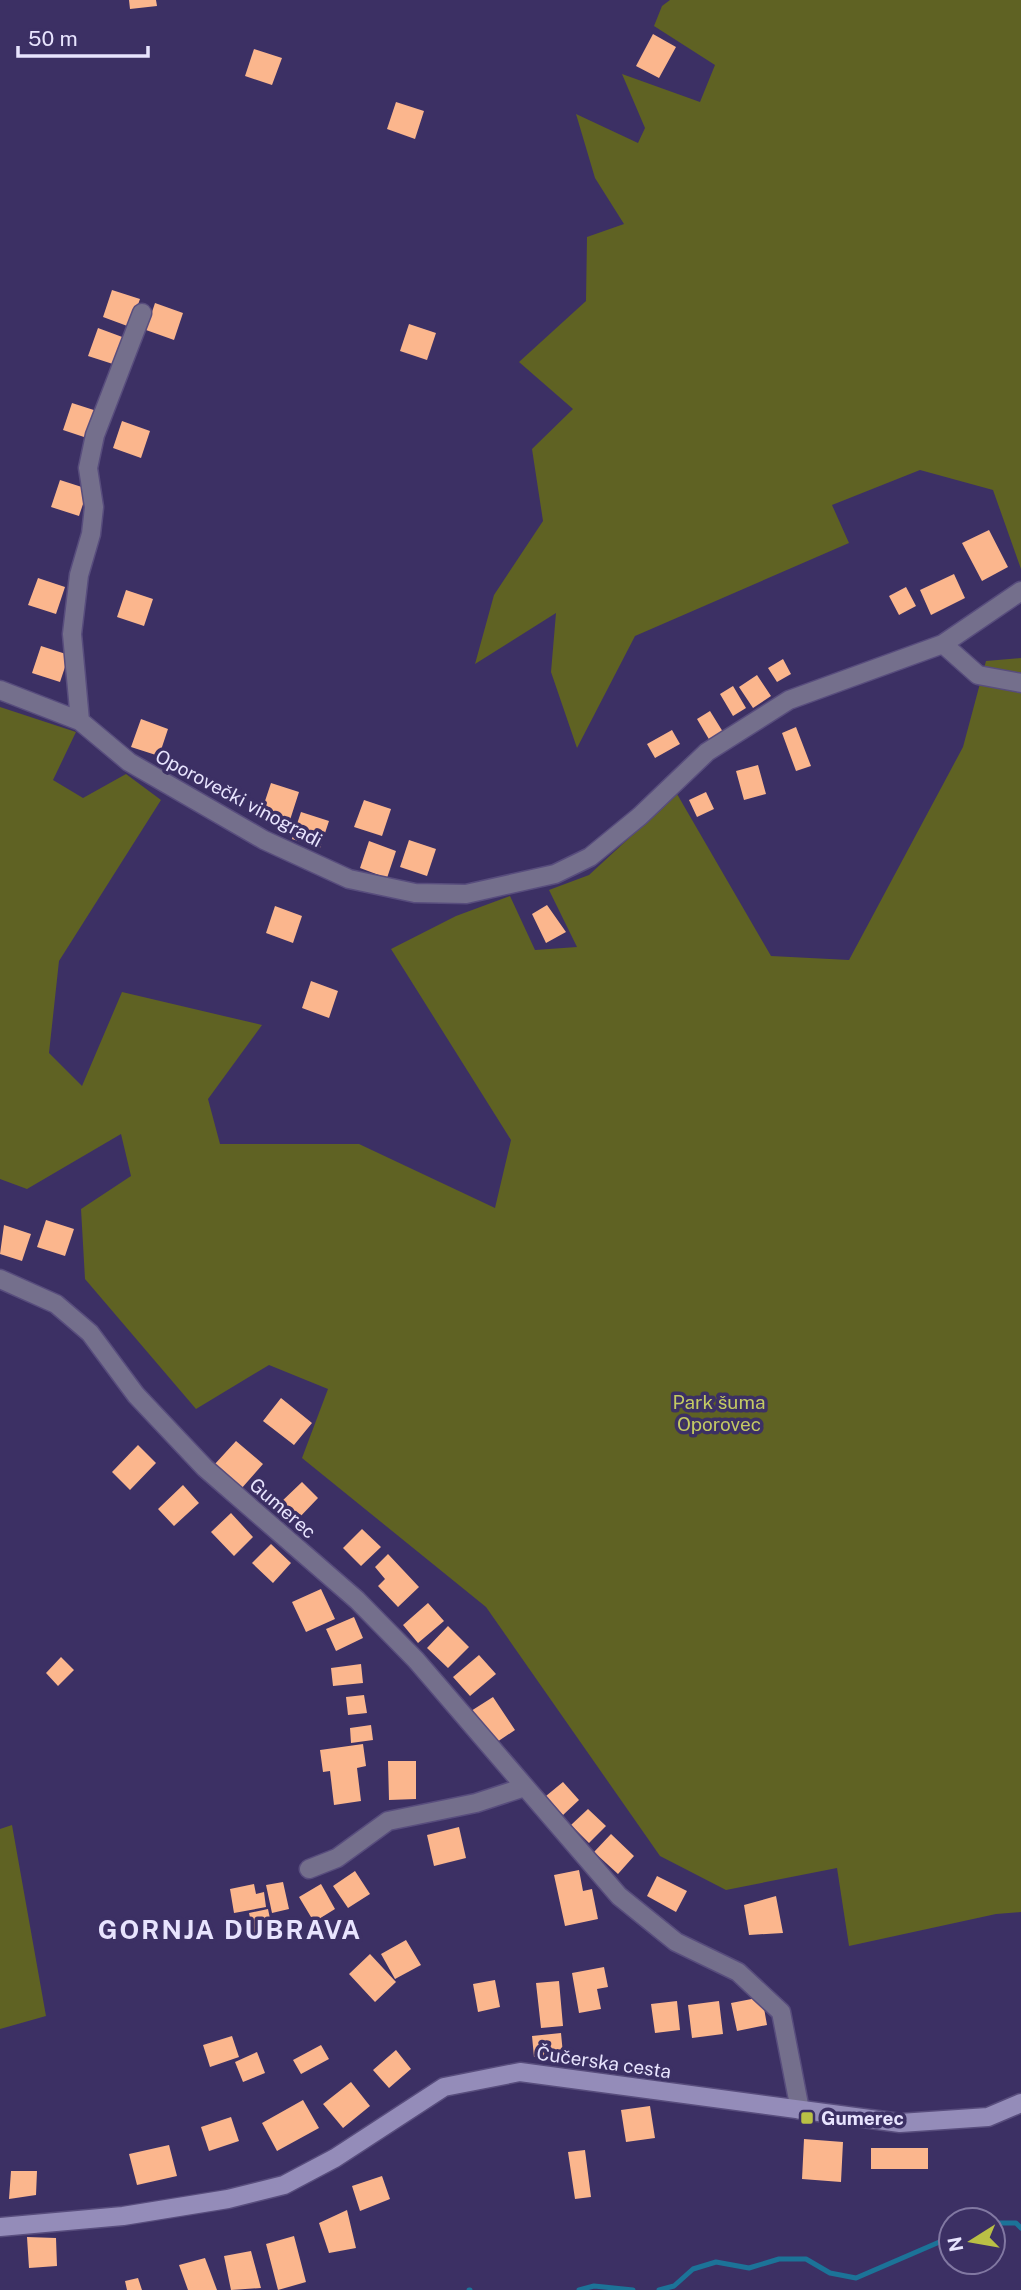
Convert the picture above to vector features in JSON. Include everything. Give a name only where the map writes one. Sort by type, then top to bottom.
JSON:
[{"type":"street","points":[[80,721],[72,634],[79,575],[91,534],[94,507],[88,468],[95,435],[142,313]]},
{"type":"street","name":"Oporovečki vinogradi","points":[[0,690],[80,721],[129,762],[264,840],[349,878],[415,892],[466,894],[555,874],[590,858],[640,816],[707,752],[789,700],[943,644],[1021,591]]},
{"type":"street","points":[[943,644],[978,676],[1021,683]]},
{"type":"street","name":"Gumerec","points":[[0,1279],[56,1304],[90,1332],[135,1395],[205,1468],[357,1600],[416,1661],[619,1896],[676,1942],[738,1972],[781,2012],[800,2110]]},
{"type":"street","points":[[309,1869],[337,1858],[388,1821],[476,1803],[525,1787]]},
{"type":"street","name":"Čučerska cesta","points":[[0,2227],[123,2216],[228,2199],[284,2185],[335,2158],[444,2087],[520,2072],[900,2123],[988,2116],[1021,2103]]},
{"type":"green space","points":[[670,0],[1021,0],[1021,569],[993,490],[920,470],[832,505],[849,543],[635,636],[577,748],[551,672],[556,613],[475,664],[494,595],[543,521],[532,449],[573,409],[519,362],[586,301],[587,237],[624,224],[595,178],[576,114],[638,143],[645,128],[622,74],[700,102],[715,65],[654,26],[662,6]]},
{"type":"green space","name":"Park šuma Oporovec","points":[[1021,658],[1021,1912],[996,1914],[849,1946],[837,1868],[726,1890],[660,1856],[486,1607],[302,1458],[328,1389],[269,1365],[196,1409],[85,1279],[81,1209],[131,1176],[121,1134],[27,1189],[0,1179],[0,707],[76,732],[53,780],[83,798],[126,774],[161,800],[59,961],[49,1053],[82,1086],[122,992],[262,1025],[208,1099],[220,1144],[359,1144],[495,1208],[511,1140],[391,949],[456,916],[510,896],[535,950],[577,947],[549,890],[589,875],[677,794],[771,956],[849,960],[963,747],[986,661]]},
{"type":"green space","points":[[12,1825],[46,2016],[0,2029],[0,1829]]},
{"type":"building","points":[[129,0],[156,0],[157,6],[130,9]]},
{"type":"building","points":[[653,34],[676,47],[659,78],[636,66]]},
{"type":"building","points":[[254,49],[282,58],[272,85],[245,76]]},
{"type":"building","points":[[396,102],[424,111],[415,139],[387,129]]},
{"type":"building","points":[[112,290],[140,299],[130,327],[103,317]]},
{"type":"building","points":[[155,303],[183,313],[174,340],[146,330]]},
{"type":"building","points":[[409,324],[436,333],[427,360],[400,351]]},
{"type":"building","points":[[98,328],[125,338],[116,365],[88,356]]},
{"type":"building","points":[[72,403],[100,412],[90,439],[63,430]]},
{"type":"building","points":[[122,421],[150,431],[141,458],[113,448]]},
{"type":"building","points":[[60,480],[88,489],[79,516],[51,507]]},
{"type":"building","points":[[989,530],[1008,567],[982,581],[962,543]]},
{"type":"building","points":[[954,574],[965,598],[931,615],[920,590]]},
{"type":"building","points":[[38,578],[65,587],[56,614],[28,605]]},
{"type":"building","points":[[906,587],[916,606],[899,615],[889,596]]},
{"type":"building","points":[[126,590],[153,599],[144,626],[117,617]]},
{"type":"building","points":[[41,646],[69,655],[60,682],[32,673]]},
{"type":"building","points":[[783,659],[791,674],[777,682],[768,668]]},
{"type":"building","points":[[757,675],[771,696],[753,708],[739,687]]},
{"type":"building","points":[[733,686],[746,708],[733,716],[720,694]]},
{"type":"building","points":[[710,711],[723,732],[710,741],[697,719]]},
{"type":"building","points":[[141,719],[168,729],[159,756],[131,747]]},
{"type":"building","points":[[796,727],[811,766],[796,771],[782,733]]},
{"type":"building","points":[[672,730],[680,744],[655,758],[647,744]]},
{"type":"building","points":[[758,765],[766,794],[744,800],[736,771]]},
{"type":"building","points":[[271,783],[299,792],[290,820],[262,810]]},
{"type":"building","points":[[706,792],[714,809],[697,817],[689,800]]},
{"type":"building","points":[[364,800],[391,809],[382,836],[354,827]]},
{"type":"building","points":[[301,812],[329,821],[320,848],[292,839]]},
{"type":"building","points":[[409,840],[436,849],[427,876],[400,867]]},
{"type":"building","points":[[369,841],[396,851],[387,878],[360,868]]},
{"type":"building","points":[[547,905],[566,932],[546,943],[532,914]]},
{"type":"building","points":[[275,906],[302,916],[293,943],[266,933]]},
{"type":"building","points":[[311,981],[338,991],[329,1018],[302,1008]]},
{"type":"building","points":[[46,1220],[74,1229],[65,1256],[37,1247]]},
{"type":"building","points":[[4,1225],[31,1234],[22,1261],[0,1254]]},
{"type":"building","points":[[281,1398],[312,1423],[294,1445],[263,1421]]},
{"type":"building","points":[[236,1441],[263,1464],[241,1489],[214,1465]]},
{"type":"building","points":[[138,1445],[156,1463],[130,1490],[112,1472]]},
{"type":"building","points":[[302,1482],[318,1498],[297,1520],[280,1503]]},
{"type":"building","points":[[183,1485],[199,1503],[174,1526],[158,1509]]},
{"type":"building","points":[[231,1513],[253,1537],[234,1556],[211,1532]]},
{"type":"building","points":[[362,1529],[381,1547],[361,1566],[343,1548]]},
{"type":"building","points":[[271,1544],[291,1563],[273,1583],[252,1563]]},
{"type":"building","points":[[388,1554],[419,1587],[398,1607],[378,1586],[385,1579],[375,1567]]},
{"type":"building","points":[[321,1589],[335,1619],[306,1632],[292,1602]]},
{"type":"building","points":[[428,1603],[444,1621],[418,1643],[403,1625]]},
{"type":"building","points":[[354,1617],[363,1638],[336,1651],[326,1629]]},
{"type":"building","points":[[448,1626],[469,1647],[448,1668],[427,1648]]},
{"type":"building","points":[[479,1655],[496,1674],[470,1696],[453,1677]]},
{"type":"building","points":[[61,1657],[74,1670],[58,1686],[46,1673]]},
{"type":"building","points":[[361,1664],[363,1683],[333,1686],[331,1668]]},
{"type":"building","points":[[364,1695],[367,1713],[348,1715],[346,1697]]},
{"type":"building","points":[[493,1697],[515,1730],[494,1744],[471,1711]]},
{"type":"building","points":[[371,1725],[373,1740],[351,1743],[350,1728]]},
{"type":"building","points":[[363,1744],[366,1766],[357,1768],[361,1801],[334,1805],[330,1771],[323,1772],[320,1750]]},
{"type":"building","points":[[388,1761],[416,1761],[416,1799],[389,1800]]},
{"type":"building","points":[[563,1782],[579,1800],[563,1815],[546,1796]]},
{"type":"building","points":[[588,1809],[606,1826],[589,1843],[571,1825]]},
{"type":"building","points":[[459,1827],[466,1858],[434,1866],[427,1835]]},
{"type":"building","points":[[611,1834],[634,1856],[618,1874],[594,1852]]},
{"type":"building","points":[[579,1870],[583,1891],[592,1889],[598,1919],[565,1926],[554,1875]]},
{"type":"building","points":[[355,1871],[370,1894],[348,1908],[333,1886]]},
{"type":"building","points":[[657,1876],[687,1891],[676,1912],[647,1896]]},
{"type":"building","points":[[283,1882],[289,1909],[272,1913],[266,1885]]},
{"type":"building","points":[[254,1884],[256,1894],[264,1892],[266,1907],[234,1913],[230,1889]]},
{"type":"building","points":[[321,1884],[335,1909],[314,1922],[299,1897]]},
{"type":"building","points":[[776,1896],[783,1933],[749,1935],[744,1905]]},
{"type":"building","points":[[268,1909],[273,1933],[254,1936],[249,1913]]},
{"type":"building","points":[[406,1940],[421,1965],[395,1979],[381,1954]]},
{"type":"building","points":[[370,1954],[396,1982],[375,2002],[349,1974]]},
{"type":"building","points":[[604,1967],[608,1987],[597,1989],[601,2009],[579,2013],[572,1973]]},
{"type":"building","points":[[495,1980],[500,2007],[478,2012],[473,1984]]},
{"type":"building","points":[[559,1981],[563,2026],[541,2028],[536,1983]]},
{"type":"building","points":[[762,1997],[767,2025],[737,2031],[731,2003]]},
{"type":"building","points":[[677,2001],[680,2030],[655,2033],[651,2004]]},
{"type":"building","points":[[719,2001],[723,2034],[692,2038],[688,2005]]},
{"type":"building","points":[[561,2033],[563,2054],[534,2057],[532,2036]]},
{"type":"building","points":[[232,2036],[239,2057],[210,2067],[203,2045]]},
{"type":"building","points":[[321,2045],[329,2059],[301,2074],[293,2060]]},
{"type":"building","points":[[396,2050],[411,2069],[389,2088],[373,2070]]},
{"type":"building","points":[[257,2052],[265,2073],[243,2082],[235,2062]]},
{"type":"building","points":[[351,2082],[370,2106],[343,2128],[323,2104]]},
{"type":"building","points":[[303,2100],[319,2128],[277,2151],[262,2123]]},
{"type":"building","points":[[650,2106],[655,2138],[626,2142],[621,2110]]},
{"type":"building","points":[[231,2117],[239,2141],[209,2151],[201,2127]]},
{"type":"building","points":[[804,2139],[843,2142],[841,2182],[802,2179]]},
{"type":"building","points":[[169,2145],[177,2176],[137,2185],[129,2154]]},
{"type":"building","points":[[871,2148],[928,2148],[928,2169],[871,2169]]},
{"type":"building","points":[[585,2150],[591,2197],[575,2199],[568,2152]]},
{"type":"building","points":[[11,2171],[37,2171],[36,2195],[9,2199]]},
{"type":"building","points":[[382,2176],[390,2199],[360,2211],[352,2186]]},
{"type":"building","points":[[347,2210],[356,2248],[329,2253],[319,2223]]},
{"type":"building","points":[[294,2236],[306,2282],[278,2290],[266,2244]]},
{"type":"building","points":[[27,2237],[56,2238],[57,2266],[29,2268]]},
{"type":"building","points":[[251,2251],[261,2288],[231,2290],[224,2256]]},
{"type":"building","points":[[205,2258],[217,2290],[188,2290],[179,2265]]},
{"type":"building","points":[[138,2278],[142,2290],[127,2290],[125,2281]]},
{"type":"waterway","points":[[1007,2223],[1016,2223],[1021,2228]]},
{"type":"waterway","points":[[659,2290],[674,2286],[693,2269],[716,2262],[749,2268],[779,2259],[806,2259],[830,2273],[856,2278],[937,2243]]},
{"type":"waterway","points":[[579,2290],[594,2286],[633,2290]]},
{"type":"place","name":"Gumerec","points":[[807,2118]]},
{"type":"district","name":"GORNJA DUBRAVA","points":[[230,1930]]}]
